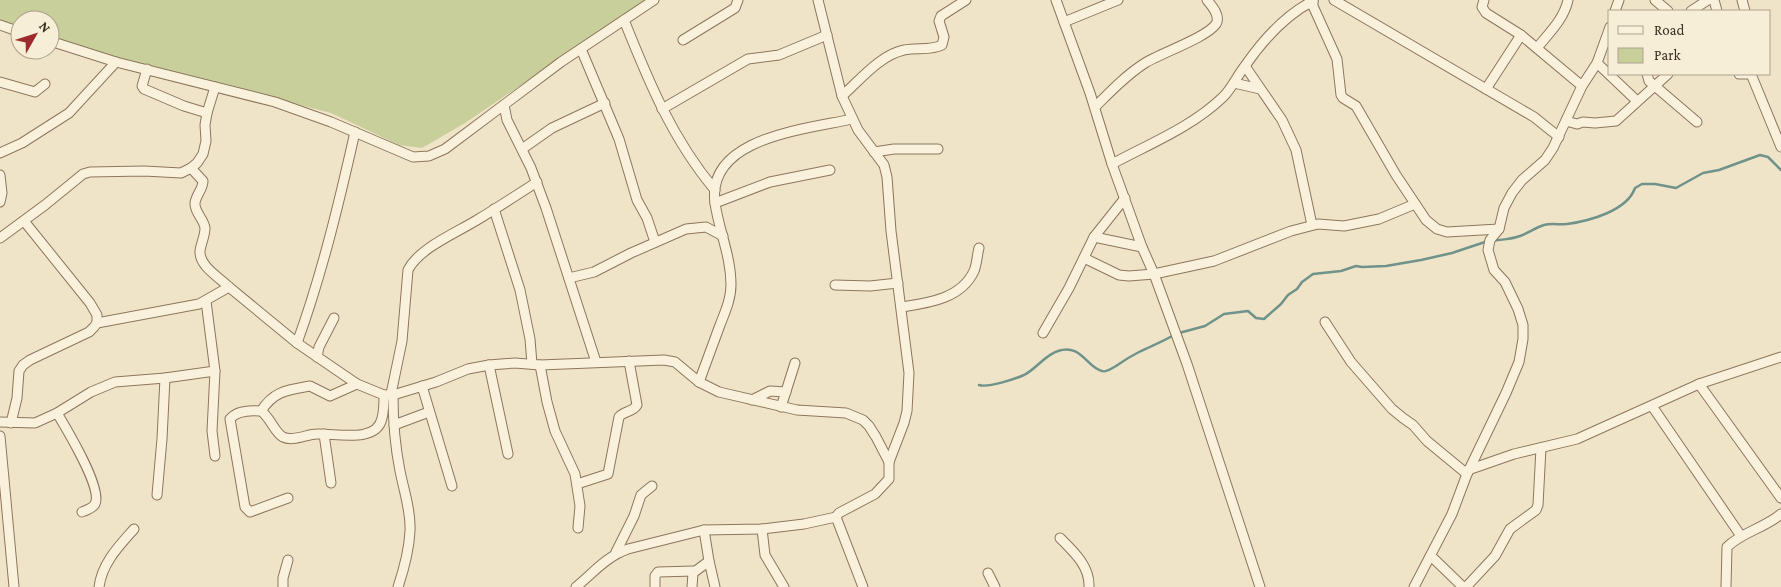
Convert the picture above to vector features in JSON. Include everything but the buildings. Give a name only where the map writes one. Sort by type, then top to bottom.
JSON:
[{"type":"street","points":[[60,45],[116,62],[275,102],[355,132],[413,157],[429,156],[445,149],[561,62],[654,0]]},
{"type":"street","points":[[683,40],[735,8],[738,0]]},
{"type":"street","points":[[576,587],[616,552],[704,530],[762,529],[804,524],[836,517],[839,513],[875,494],[889,479],[889,462],[904,423],[909,393],[908,356],[890,231],[886,170],[852,119],[842,96],[818,0]]},
{"type":"street","points":[[842,96],[883,60],[896,52],[935,48],[942,45],[944,37],[939,20],[941,16],[966,0]]},
{"type":"street","points":[[1056,0],[1095,107],[1112,164],[1187,364],[1260,587]]},
{"type":"street","points":[[1064,22],[1118,0]]},
{"type":"street","points":[[1095,107],[1126,77],[1143,64],[1211,29],[1218,19],[1208,0]]},
{"type":"street","points":[[1112,164],[1201,115],[1224,95],[1245,66],[1284,20],[1313,0],[1313,6],[1337,59],[1342,95],[1347,101],[1356,106],[1426,220],[1447,232],[1499,229]]},
{"type":"street","points":[[1334,0],[1534,117],[1559,137]]},
{"type":"street","points":[[1484,0],[1482,7],[1486,13],[1521,35],[1582,86]]},
{"type":"street","points":[[1536,48],[1560,20],[1568,0]]},
{"type":"street","points":[[1655,0],[1667,10]]},
{"type":"street","points":[[1693,10],[1708,0]]},
{"type":"street","points":[[624,20],[642,67],[662,109],[696,168],[714,190]]},
{"type":"street","points":[[1414,587],[1452,514],[1468,472],[1519,362],[1523,339],[1523,325],[1518,309],[1505,282],[1494,270],[1488,250],[1490,240],[1499,229],[1504,208],[1512,193],[1522,180],[1545,160],[1559,137],[1582,86],[1597,63],[1608,33]]},
{"type":"street","points":[[662,109],[748,59],[779,55],[827,35]]},
{"type":"street","points":[[1486,89],[1521,35]]},
{"type":"street","points":[[581,49],[619,139],[637,200],[647,218],[655,242]]},
{"type":"street","points":[[0,152],[22,143],[69,112],[116,62]]},
{"type":"street","points":[[1597,63],[1608,73]]},
{"type":"street","points":[[1245,66],[1282,120],[1296,150],[1312,225]]},
{"type":"street","points":[[147,70],[142,86],[144,89],[207,113]]},
{"type":"street","points":[[1610,75],[1637,101]]},
{"type":"street","points":[[1646,75],[1654,86],[1697,122]]},
{"type":"street","points":[[1566,122],[1577,124],[1583,122],[1616,121],[1667,75]]},
{"type":"street","points":[[1750,75],[1781,147]]},
{"type":"street","points":[[0,82],[35,92],[45,84]]},
{"type":"street","points":[[1234,83],[1260,89]]},
{"type":"street","points":[[0,238],[77,178],[90,172],[144,171],[181,173],[191,168],[203,154],[206,142],[205,125],[207,113],[215,87]]},
{"type":"street","points":[[522,149],[552,128],[605,103]]},
{"type":"street","points":[[504,105],[504,114],[537,182],[555,232],[596,362]]},
{"type":"street","points":[[699,382],[729,300],[731,285],[730,268],[715,203],[714,190],[716,179],[729,162],[751,145],[768,137],[852,119]]},
{"type":"street","points":[[297,342],[319,277],[342,192],[355,132]]},
{"type":"street","points":[[874,152],[904,149],[938,149]]},
{"type":"street","points":[[191,168],[203,181],[195,203],[196,210],[205,227],[200,248],[201,258],[205,265],[228,287],[297,342],[357,384],[389,395],[422,386],[468,369],[489,365],[672,360],[699,382],[718,392],[781,407],[797,410],[835,412],[863,420],[876,437],[889,462]]},
{"type":"street","points":[[715,203],[770,182],[830,170]]},
{"type":"street","points":[[0,175],[2,193],[0,202]]},
{"type":"street","points":[[288,498],[250,512],[245,507],[230,419],[234,414],[240,412],[261,411],[270,419],[279,434],[286,438],[309,434],[336,436],[370,433],[380,424],[382,419],[402,341],[410,265],[421,254],[537,182]]},
{"type":"street","points":[[1043,333],[1056,312],[1094,236],[1125,198]]},
{"type":"street","points":[[1084,258],[1119,275],[1154,274],[1214,261],[1291,231],[1312,225],[1344,226],[1379,219],[1415,204]]},
{"type":"street","points":[[494,209],[520,290],[536,364],[555,431],[572,466],[577,484],[580,506],[578,528]]},
{"type":"street","points":[[24,221],[90,303],[97,315],[97,323]]},
{"type":"street","points":[[569,278],[594,272],[655,242],[697,226],[706,226],[723,236]]},
{"type":"street","points":[[1094,236],[1142,247]]},
{"type":"street","points":[[902,307],[933,302],[945,298],[957,290],[968,280],[974,270],[979,248]]},
{"type":"street","points":[[835,285],[870,286],[898,283]]},
{"type":"street","points":[[11,423],[17,398],[19,371],[23,365],[39,355],[89,332],[97,323],[184,308],[206,301],[228,287]]},
{"type":"street","points":[[206,301],[215,371],[212,431],[215,456]]},
{"type":"street","points":[[317,357],[319,347],[334,318]]},
{"type":"street","points":[[1325,322],[1351,362],[1392,409],[1413,425],[1427,441],[1468,472]]},
{"type":"street","points":[[1468,472],[1514,454],[1577,439],[1699,384],[1781,358]]},
{"type":"street","points":[[577,484],[608,474],[619,417],[633,410],[637,405],[629,361]]},
{"type":"street","points":[[781,407],[795,363]]},
{"type":"street","points":[[489,365],[508,454]]},
{"type":"street","points":[[0,422],[36,423],[57,413],[91,392],[115,382],[215,371]]},
{"type":"street","points":[[157,495],[165,378]]},
{"type":"street","points":[[261,411],[267,401],[280,393],[310,386],[330,396],[357,384]]},
{"type":"street","points":[[1699,384],[1781,498]]},
{"type":"street","points":[[422,386],[452,486]]},
{"type":"street","points":[[752,400],[770,391],[786,392]]},
{"type":"street","points":[[389,395],[410,530],[408,549],[398,587]]},
{"type":"street","points":[[1652,406],[1742,536]]},
{"type":"street","points":[[394,425],[429,412]]},
{"type":"street","points":[[57,413],[85,463],[96,492],[95,505],[82,512]]},
{"type":"street","points":[[324,434],[331,483]]},
{"type":"street","points":[[0,436],[14,587]]},
{"type":"street","points":[[1431,556],[1463,587],[1467,586],[1495,556],[1510,529],[1536,510],[1538,505],[1541,448]]},
{"type":"street","points":[[616,552],[630,525],[641,495],[652,486]]},
{"type":"street","points":[[1726,587],[1727,547],[1742,536],[1781,514]]},
{"type":"street","points":[[836,517],[863,587]]},
{"type":"street","points":[[99,587],[100,575],[105,565],[134,529]]},
{"type":"street","points":[[762,529],[765,555],[784,587]]},
{"type":"street","points":[[704,530],[715,587]]},
{"type":"street","points":[[1060,538],[1075,553],[1087,570],[1090,579],[1089,587]]},
{"type":"street","points":[[283,587],[283,578],[288,560]]},
{"type":"street","points":[[654,587],[654,576],[658,572],[694,571],[709,561]]},
{"type":"street","points":[[692,587],[694,571]]},
{"type":"street","points":[[988,574],[995,587]]},
{"type":"green space","points":[[0,0],[647,0],[465,123],[422,148],[399,145],[331,113],[126,61],[60,41],[60,10],[10,10],[10,26],[0,23]]},
{"type":"waterway","points":[[1493,240],[1518,237],[1544,225],[1567,224],[1606,214],[1624,203],[1631,196],[1635,188],[1642,184],[1655,184],[1676,188],[1703,173],[1719,170],[1760,155],[1768,157],[1781,170]]},
{"type":"waterway","points":[[1179,333],[1205,326],[1224,314],[1248,311],[1256,318],[1264,319],[1288,295],[1297,289],[1302,282],[1313,274],[1341,271],[1356,266],[1386,266],[1421,260],[1452,253],[1488,241]]},
{"type":"waterway","points":[[979,385],[995,384],[1020,377],[1053,353],[1066,349],[1078,353],[1097,369],[1105,371],[1174,335]]}]
